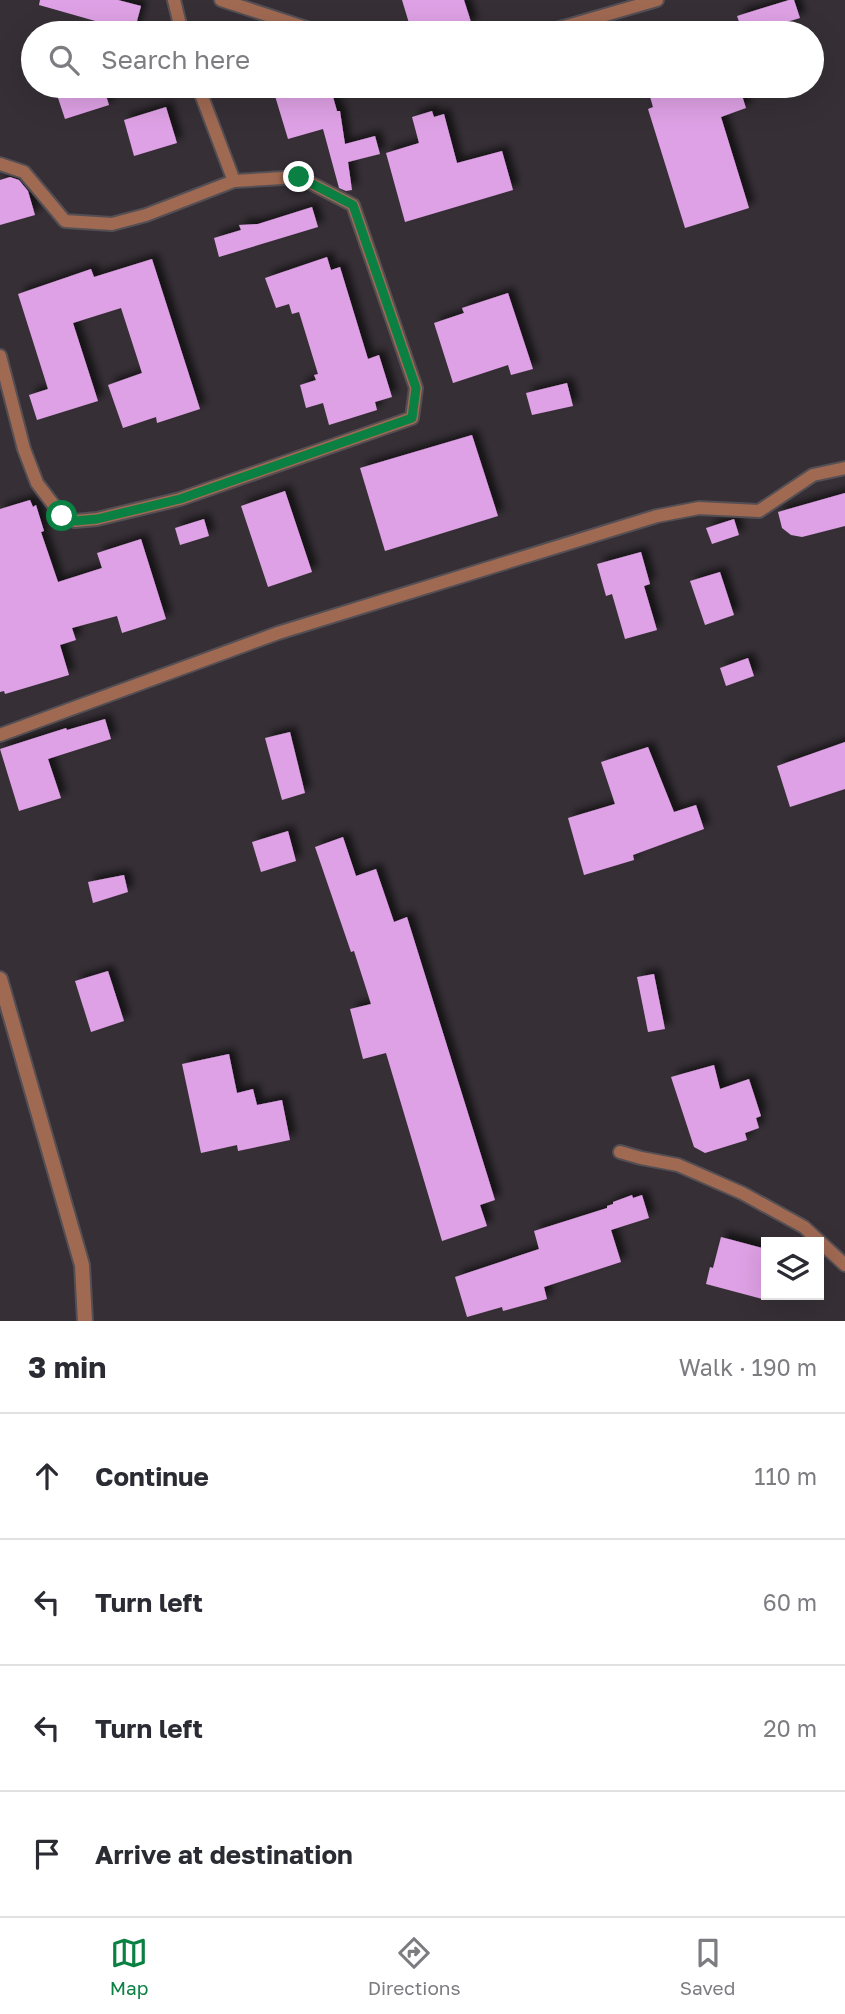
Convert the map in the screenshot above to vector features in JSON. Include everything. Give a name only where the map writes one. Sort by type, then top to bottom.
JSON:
[{"type":"street","points":[[0,979],[82,1265],[85,1321]]},
{"type":"lane","points":[[174,0],[179,21]]},
{"type":"lane","points":[[221,0],[285,21]]},
{"type":"lane","points":[[584,21],[657,0]]},
{"type":"lane","points":[[203,98],[234,181]]},
{"type":"lane","points":[[0,164],[24,172],[65,221],[112,224],[146,215],[234,181],[299,177],[353,205],[416,388],[412,418],[180,499],[97,519],[75,521],[62,516],[37,483],[24,449],[0,356]]},
{"type":"lane","points":[[0,735],[278,633],[657,516],[699,508],[759,511],[813,475],[845,468]]},
{"type":"lane","points":[[620,1152],[678,1165],[742,1193],[804,1227],[845,1265]]},
{"type":"building","points":[[40,0],[118,0],[141,6],[137,21],[95,21],[39,5]]},
{"type":"building","points":[[402,0],[464,0],[471,21],[408,21]]},
{"type":"building","points":[[794,0],[800,18],[790,21],[739,21],[737,16]]},
{"type":"building","points":[[58,98],[107,98],[109,105],[65,119]]},
{"type":"building","points":[[276,98],[333,98],[337,111],[340,111],[345,144],[375,136],[380,154],[348,162],[352,190],[346,191],[339,188],[323,129],[288,139]]},
{"type":"building","points":[[650,98],[743,98],[746,108],[721,117],[749,208],[685,228],[648,109],[653,107]]},
{"type":"building","points":[[166,107],[177,143],[134,156],[124,120]]},
{"type":"building","points":[[432,111],[434,117],[444,114],[457,163],[502,151],[513,190],[405,222],[386,153],[419,143],[412,117]]},
{"type":"building","points":[[10,177],[19,180],[28,191],[35,215],[0,225],[0,180]]},
{"type":"building","points":[[312,207],[318,227],[219,257],[214,238],[241,230],[239,225],[258,224]]},
{"type":"building","points":[[327,257],[331,270],[340,267],[368,359],[379,355],[392,397],[375,402],[377,410],[329,425],[323,403],[306,408],[300,385],[316,380],[314,375],[318,374],[299,312],[292,314],[289,304],[276,308],[265,278]]},
{"type":"building","points":[[152,259],[200,409],[157,423],[156,417],[123,428],[108,385],[142,373],[121,308],[73,323],[98,401],[37,420],[29,395],[48,389],[18,294],[91,269],[94,277]]},
{"type":"building","points":[[508,293],[533,369],[511,375],[508,365],[453,383],[434,323],[464,313],[462,308]]},
{"type":"building","points":[[567,383],[573,406],[532,415],[526,393]]},
{"type":"building","points":[[472,435],[498,516],[385,551],[360,468]]},
{"type":"building","points":[[285,491],[312,572],[268,587],[241,506]]},
{"type":"building","points":[[845,493],[845,526],[802,537],[791,535],[782,528],[778,512]]},
{"type":"building","points":[[30,500],[33,507],[36,505],[44,531],[41,532],[58,582],[102,568],[97,553],[141,539],[166,619],[122,633],[117,616],[72,628],[76,640],[60,645],[69,675],[5,694],[4,691],[0,692],[0,509]]},
{"type":"building","points":[[204,519],[209,536],[180,545],[175,528]]},
{"type":"building","points":[[734,519],[739,535],[712,544],[706,528]]},
{"type":"building","points":[[641,552],[650,584],[644,586],[657,630],[625,639],[612,594],[606,596],[597,564]]},
{"type":"building","points":[[720,572],[734,615],[705,625],[690,581]]},
{"type":"building","points":[[748,658],[754,676],[726,686],[720,668]]},
{"type":"building","points":[[105,719],[111,739],[48,759],[61,798],[19,811],[0,749]]},
{"type":"building","points":[[290,732],[305,793],[282,800],[265,738]]},
{"type":"building","points":[[845,742],[845,789],[790,807],[777,766]]},
{"type":"building","points":[[648,747],[674,812],[696,805],[704,829],[633,855],[634,860],[584,875],[568,818],[615,804],[601,762]]},
{"type":"building","points":[[288,831],[296,861],[261,872],[252,842]]},
{"type":"building","points":[[343,837],[356,876],[376,869],[394,922],[407,917],[495,1200],[480,1205],[487,1226],[442,1241],[386,1053],[363,1059],[350,1009],[371,1004],[315,847]]},
{"type":"building","points":[[124,875],[128,892],[93,903],[88,882]]},
{"type":"building","points":[[108,971],[124,1021],[91,1032],[75,981]]},
{"type":"building","points":[[654,974],[665,1029],[648,1032],[637,977]]},
{"type":"building","points":[[229,1054],[237,1093],[253,1089],[257,1105],[282,1100],[290,1140],[238,1151],[237,1145],[201,1153],[182,1064]]},
{"type":"building","points":[[714,1065],[720,1089],[749,1079],[761,1116],[756,1118],[759,1128],[745,1133],[747,1140],[705,1153],[694,1147],[671,1077]]},
{"type":"building","points":[[632,1195],[633,1198],[642,1195],[649,1218],[611,1230],[621,1262],[544,1287],[547,1299],[467,1317],[455,1277],[539,1249],[534,1231],[607,1208],[613,1202]]},
{"type":"building","points":[[721,1237],[761,1248],[761,1299],[706,1284],[710,1267],[713,1268]]},
{"type":"route","points":[[62,516],[75,521],[97,519],[180,499],[412,418],[416,388],[353,205],[299,177]]}]
